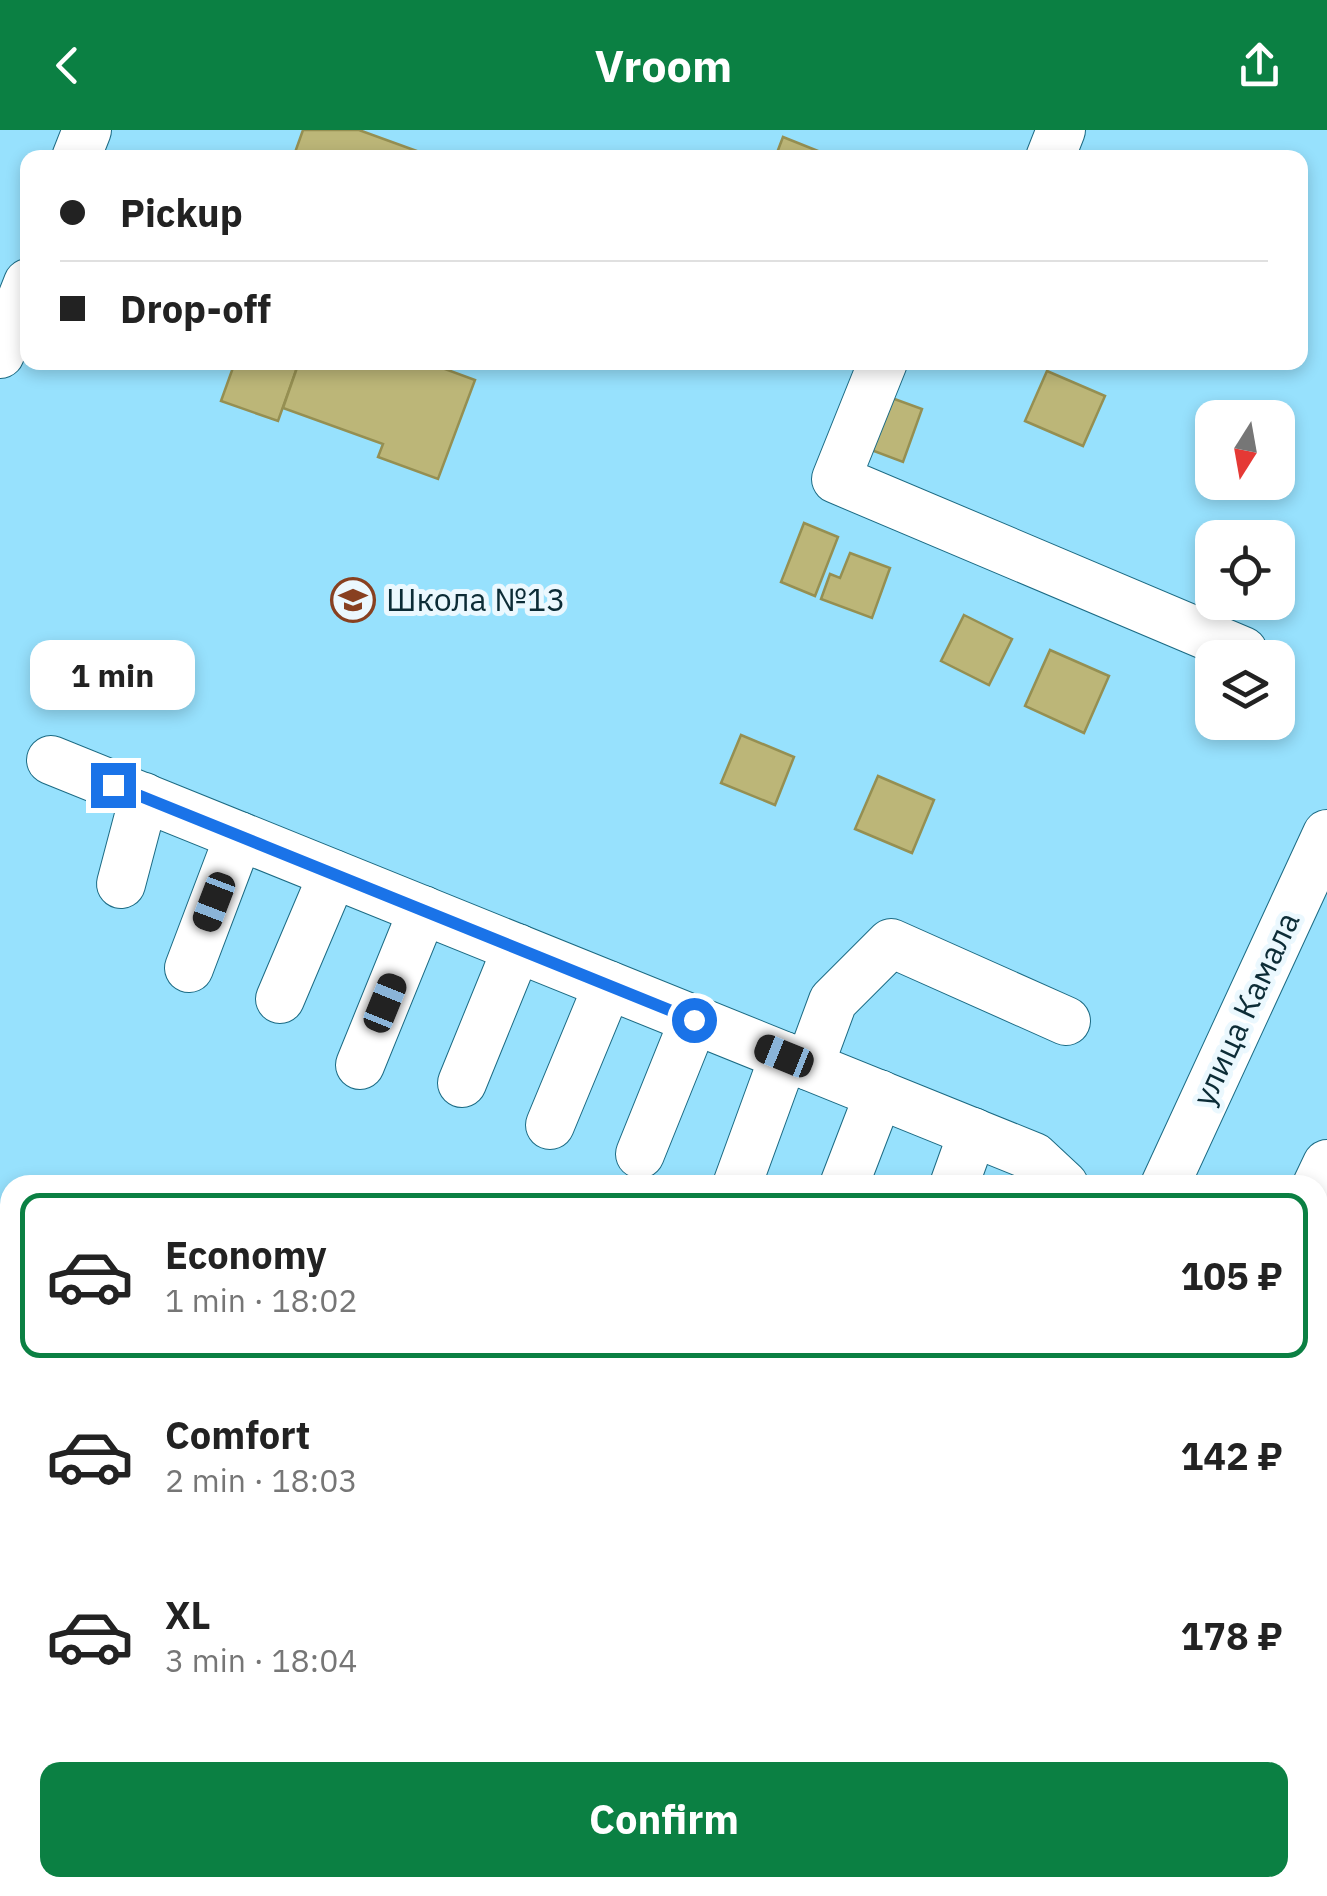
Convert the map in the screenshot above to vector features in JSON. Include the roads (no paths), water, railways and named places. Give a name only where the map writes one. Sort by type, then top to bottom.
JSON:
[{"type":"street","points":[[0,354],[20,303]]},
{"type":"street","points":[[879,370],[836,479],[1218,640]]},
{"type":"street","points":[[51,760],[1034,1157],[1053,1175]]},
{"type":"street","points":[[121,884],[144,797]]},
{"type":"street","name":"улица Камала","points":[[1169,1175],[1327,834]]},
{"type":"street","points":[[189,968],[239,836]]},
{"type":"street","points":[[280,998],[333,874]]},
{"type":"street","points":[[360,1065],[423,910]]},
{"type":"street","points":[[742,1175],[797,1061],[833,1001],[891,943],[1066,1021]]},
{"type":"street","points":[[462,1083],[517,948]]},
{"type":"street","points":[[550,1125],[608,984]]},
{"type":"street","points":[[640,1154],[694,1020]]},
{"type":"street","points":[[848,1175],[880,1094]]},
{"type":"street","points":[[958,1175],[973,1132]]},
{"type":"place","name":"Школа №13","points":[[353,600]]}]
